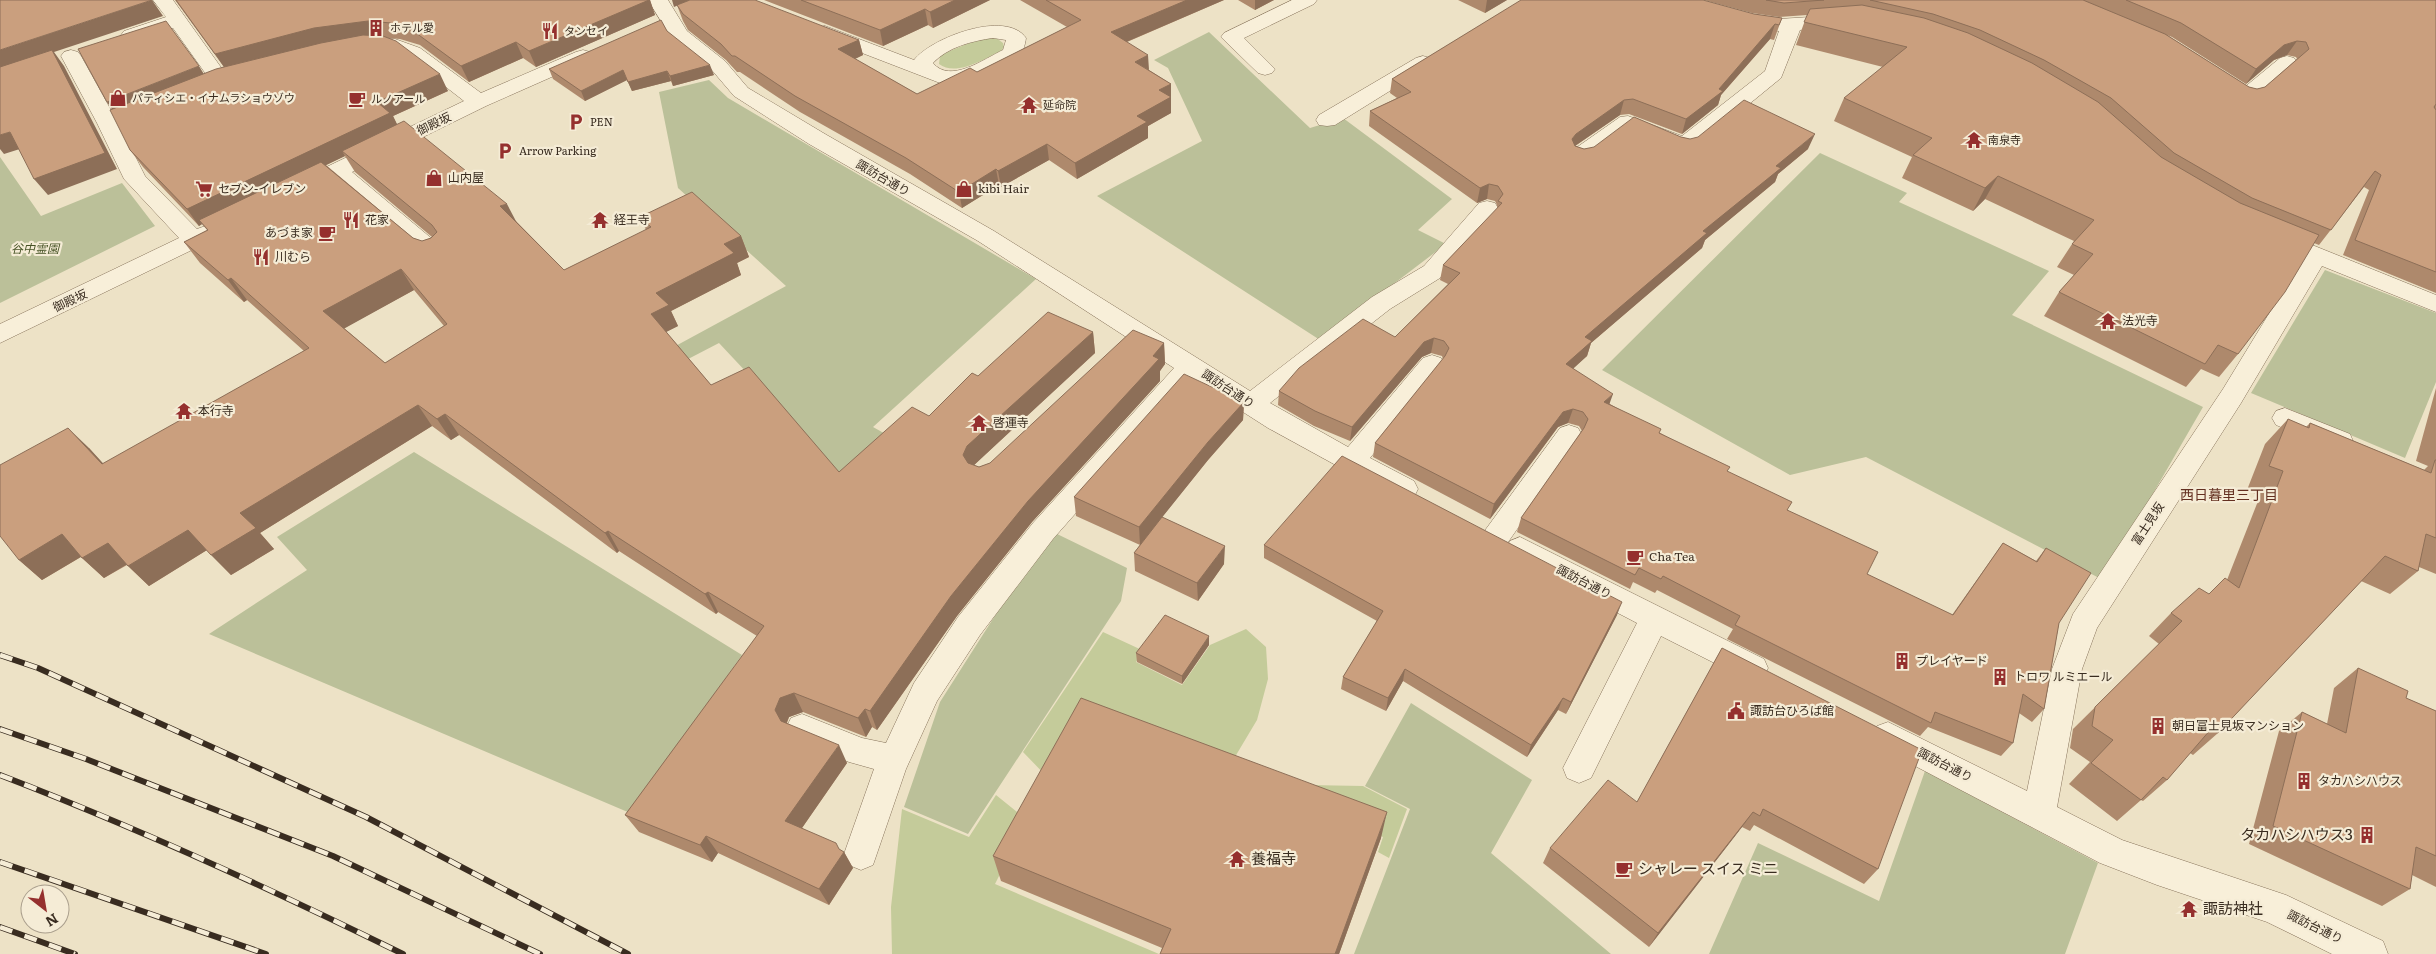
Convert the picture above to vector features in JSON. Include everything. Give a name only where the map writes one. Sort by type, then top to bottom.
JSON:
[{"type":"street","points":[[165,0],[177,20],[221,81]]},
{"type":"street","points":[[1266,69],[1231,37],[1307,0]]},
{"type":"street","points":[[1676,0],[1734,8],[1750,21],[1791,26],[1858,19]]},
{"type":"street","name":"諏訪台通り","points":[[664,14],[679,35],[718,65],[741,92],[816,140],[986,236],[1192,365],[1277,421],[1429,502]]},
{"type":"street","points":[[115,41],[177,20]]},
{"type":"street","points":[[1581,154],[1628,122],[1685,145],[1774,74],[1791,26]]},
{"type":"street","points":[[811,27],[927,72]]},
{"type":"street","points":[[355,47],[372,44],[396,45],[413,52],[479,102]]},
{"type":"street","name":"御殿坂","points":[[278,199],[479,102],[598,49]]},
{"type":"street","points":[[1327,120],[1437,53]]},
{"type":"street","points":[[71,56],[108,123],[135,179],[194,240]]},
{"type":"street","points":[[2205,69],[2247,96],[2287,62]]},
{"type":"street","points":[[108,123],[168,100]]},
{"type":"street","points":[[337,171],[436,253]]},
{"type":"street","points":[[1251,404],[1381,303],[1432,272],[1487,208]]},
{"type":"street","name":"御殿坂","points":[[0,334],[236,220]]},
{"type":"street","points":[[2258,231],[2436,304]]},
{"type":"street","name":"富士見坂","points":[[2039,815],[2067,669],[2084,623],[2232,396],[2316,256]]},
{"type":"street","points":[[1116,351],[1137,331]]},
{"type":"street","points":[[1352,461],[1432,364]]},
{"type":"street","points":[[860,854],[895,759],[925,693],[969,626],[1043,531],[1192,365]]},
{"type":"street","points":[[2285,418],[2367,453]]},
{"type":"street","points":[[1496,537],[1569,434]]},
{"type":"street","name":"諏訪台通り","points":[[1472,525],[1779,681]]},
{"type":"street","points":[[1579,768],[1655,618]]},
{"type":"street","name":"諏訪台通り","points":[[1868,726],[2112,852],[2148,866],[2274,907],[2370,954]]},
{"type":"street","points":[[802,728],[860,752],[895,759]]},
{"type":"green space","points":[[1209,32],[1310,128],[1343,118],[1452,199],[1418,230],[1446,244],[1320,340],[1097,196],[1202,141],[1168,68],[1154,60]]},
{"type":"green space","points":[[995,37],[1003,43],[1004,47],[1001,51],[987,58],[962,68],[946,68],[939,64],[940,56],[945,53],[979,39]]},
{"type":"green space","points":[[709,80],[728,98],[1036,279],[873,427],[898,441],[805,529],[824,455],[719,343],[611,399],[600,387],[786,286],[678,188],[659,92]]},
{"type":"green space","points":[[1820,153],[1907,193],[1899,202],[2049,271],[2012,315],[2203,407],[2103,580],[1866,457],[1790,475],[1602,370]]},
{"type":"green space","name":"谷中霊園","points":[[0,157],[41,216],[122,183],[155,226],[0,303]]},
{"type":"green space","points":[[2325,270],[2436,313],[2436,382],[2405,458],[2251,393]]},
{"type":"green space","points":[[414,452],[742,655],[630,813],[209,634],[307,570],[277,537]]},
{"type":"green space","points":[[1055,533],[1127,568],[1121,601],[968,834],[904,807],[940,702],[1005,600]]},
{"type":"green space","points":[[1246,629],[1266,647],[1268,679],[1257,720],[1223,777],[1052,782],[1023,752],[1103,632],[1144,651],[1136,662],[1182,685],[1210,645]]},
{"type":"green space","points":[[1411,703],[1532,780],[1491,853],[1611,954],[1354,954],[1410,809],[1365,786]]},
{"type":"green space","points":[[1925,771],[2098,863],[2065,954],[1709,954],[1758,843],[1879,901]]},
{"type":"green space","points":[[1308,785],[1363,786],[1407,809],[1389,858],[1378,852],[1383,837],[1297,803]]},
{"type":"green space","points":[[996,795],[1027,820],[995,884],[1159,954],[892,954],[891,907],[902,809],[969,837]]},
{"type":"building","points":[[0,0],[152,0],[0,50]]},
{"type":"building","points":[[176,0],[649,0],[529,51],[516,42],[461,66],[412,30],[391,23],[368,21],[314,28],[215,54]]},
{"type":"building","points":[[690,0],[755,0],[859,40],[838,49],[917,94],[970,68],[977,72],[1081,20],[1046,0],[1187,0],[1111,32],[1148,55],[1135,62],[1171,84],[1159,90],[1171,97],[1137,116],[1147,122],[1075,163],[1047,144],[998,171],[996,169],[959,192],[906,158],[795,96],[735,56],[732,56],[721,44],[683,14],[677,5]]},
{"type":"building","points":[[801,0],[955,0],[930,12],[925,9],[880,30]]},
{"type":"building","points":[[1521,0],[1703,0],[1754,14],[1782,18],[1779,25],[1775,24],[1719,89],[1723,91],[1686,119],[1633,99],[1624,100],[1576,134],[1572,139],[1575,146],[1584,149],[1594,147],[1634,117],[1690,139],[1698,137],[1744,100],[1815,134],[1776,166],[1781,168],[1703,231],[1707,233],[1585,337],[1592,341],[1566,364],[1613,394],[1604,402],[1661,429],[1659,433],[1730,467],[1727,471],[1792,502],[1787,510],[1878,552],[1867,574],[1953,615],[2003,543],[2037,562],[2046,548],[2091,573],[2059,623],[2044,709],[2023,694],[2013,743],[1935,712],[1931,723],[1735,625],[1740,616],[1663,576],[1661,579],[1639,568],[1635,575],[1521,518],[1584,428],[1588,419],[1583,412],[1573,409],[1563,412],[1494,504],[1375,443],[1445,356],[1449,348],[1444,341],[1434,338],[1424,342],[1352,427],[1315,411],[1279,391],[1299,368],[1363,319],[1395,337],[1460,273],[1443,265],[1502,203],[1498,201],[1503,194],[1498,186],[1489,184],[1480,188],[1370,111],[1411,92],[1392,79]]},
{"type":"building","points":[[1766,0],[1824,0],[1784,3]]},
{"type":"building","points":[[1870,0],[2083,0],[2165,34],[2249,87],[2257,89],[2265,87],[2309,49],[2306,42],[2297,41],[2284,45],[2256,69],[2181,23],[2126,0],[2436,0],[2436,104],[2434,107],[2436,110],[2436,272],[2355,240],[2381,175],[2375,171],[2331,230],[2252,198],[2174,153],[2111,98],[2044,60],[1980,30],[1933,14]]},
{"type":"building","points":[[1862,5],[1924,18],[1968,33],[2032,63],[2098,102],[2161,157],[2240,203],[2319,235],[2285,292],[2238,354],[2218,345],[2205,364],[2059,292],[2093,254],[2072,244],[2094,220],[1998,176],[1985,188],[1913,155],[1932,138],[1844,98],[1907,47],[1804,22],[1810,9]]},
{"type":"building","points":[[661,20],[667,31],[710,65],[670,76],[667,71],[628,82],[623,70],[581,91],[549,69]]},
{"type":"building","points":[[166,21],[199,66],[107,102],[78,49]]},
{"type":"building","points":[[363,35],[383,36],[396,41],[440,74],[377,102],[390,113],[187,209],[130,150],[110,110],[216,69],[321,43]]},
{"type":"building","points":[[52,50],[105,153],[34,179],[10,132],[0,135],[0,67]]},
{"type":"building","points":[[404,121],[507,204],[500,206],[564,270],[651,227],[640,217],[692,192],[741,236],[724,244],[734,253],[656,293],[669,305],[651,314],[711,385],[749,367],[839,472],[912,407],[929,416],[972,373],[978,376],[1048,312],[1093,332],[967,446],[963,455],[968,463],[979,467],[990,463],[1133,330],[1164,343],[1153,356],[1159,359],[1028,501],[951,596],[870,711],[865,709],[858,718],[794,693],[780,698],[775,710],[781,721],[839,745],[785,821],[836,843],[839,849],[844,852],[819,889],[706,836],[700,845],[625,815],[764,626],[708,592],[705,594],[608,531],[605,533],[445,414],[437,419],[418,405],[240,513],[256,528],[211,555],[188,530],[128,566],[108,543],[82,558],[62,534],[19,560],[0,536],[0,465],[68,428],[102,464],[309,348],[231,278],[228,280],[184,242],[208,230],[199,220],[321,162],[413,238],[422,241],[431,238],[437,232],[432,225],[342,151]],"holes":[[[401,269],[447,324],[385,363],[323,311]]]},
{"type":"building","points":[[1184,374],[1244,402],[1208,442],[1139,527],[1074,497]]},
{"type":"building","points":[[2288,419],[2309,428],[2310,423],[2431,473],[2436,460],[2436,538],[2426,534],[2418,571],[2385,556],[2218,733],[2211,729],[2167,780],[2163,777],[2141,800],[2091,763],[2113,740],[2092,726],[2095,707],[2182,621],[2171,613],[2199,588],[2209,594],[2225,578],[2239,588],[2283,471],[2269,466]]},
{"type":"building","points":[[1342,456],[1622,602],[1571,702],[1563,698],[1531,745],[1405,669],[1388,698],[1343,677],[1383,611],[1264,545]]},
{"type":"building","points":[[1162,517],[1225,546],[1197,583],[1134,553]]},
{"type":"building","points":[[1165,615],[1209,636],[1182,676],[1136,653]]},
{"type":"building","points":[[1722,648],[1922,750],[1878,869],[1763,809],[1760,816],[1753,812],[1658,933],[1550,848],[1608,780],[1637,802]]},
{"type":"building","points":[[2358,668],[2408,691],[2406,698],[2436,711],[2436,856],[2416,847],[2410,889],[2273,826],[2302,712],[2346,733]]},
{"type":"building","points":[[1081,698],[1387,812],[1335,954],[1160,954],[1171,929],[993,856]]},
{"type":"railway","points":[[0,655],[38,668],[366,817],[628,954]]},
{"type":"railway","points":[[0,729],[86,759],[333,856],[540,954]]},
{"type":"railway","points":[[0,775],[103,816],[204,860],[403,954]]},
{"type":"railway","points":[[0,862],[266,954]]},
{"type":"railway","points":[[0,927],[75,954]]},
{"type":"place","name":"ホテル愛","points":[[376,28]]},
{"type":"place","name":"タンセイ","points":[[550,31]]},
{"type":"place","name":"パティシエ・イナムラショウゾウ","points":[[118,98]]},
{"type":"place","name":"ルノアール","points":[[357,99]]},
{"type":"place","name":"延命院","points":[[1029,105]]},
{"type":"place","name":"PEN","points":[[576,122]]},
{"type":"place","name":"南泉寺","points":[[1974,140]]},
{"type":"place","name":"Arrow Parking","points":[[505,151]]},
{"type":"place","name":"山内屋","points":[[434,178]]},
{"type":"place","name":"セブン-イレブン","points":[[204,189]]},
{"type":"place","name":"kibi Hair","points":[[964,189]]},
{"type":"place","name":"花家","points":[[351,220]]},
{"type":"place","name":"経王寺","points":[[600,220]]},
{"type":"place","name":"あづま家","points":[[327,233]]},
{"type":"place","name":"川むら","points":[[261,257]]},
{"type":"place","name":"法光寺","points":[[2108,321]]},
{"type":"place","name":"本行寺","points":[[184,411]]},
{"type":"place","name":"啓運寺","points":[[979,423]]},
{"type":"place","name":"Cha Tea","points":[[1635,557]]},
{"type":"place","name":"プレイヤード","points":[[1902,661]]},
{"type":"place","name":"トロワ ルミエール","points":[[2000,677]]},
{"type":"place","name":"諏訪台ひろば館","points":[[1736,711]]},
{"type":"place","name":"朝日富士見坂マンション","points":[[2158,726]]},
{"type":"place","name":"タカハシハウス","points":[[2304,781]]},
{"type":"place","name":"タカハシハウス3","points":[[2367,835]]},
{"type":"place","name":"養福寺","points":[[1237,859]]},
{"type":"place","name":"シャレー スイス ミニ","points":[[1624,869]]},
{"type":"place","name":"諏訪神社","points":[[2189,909]]},
{"type":"district","name":"西日暮里三丁目","points":[[2229,495]]}]
